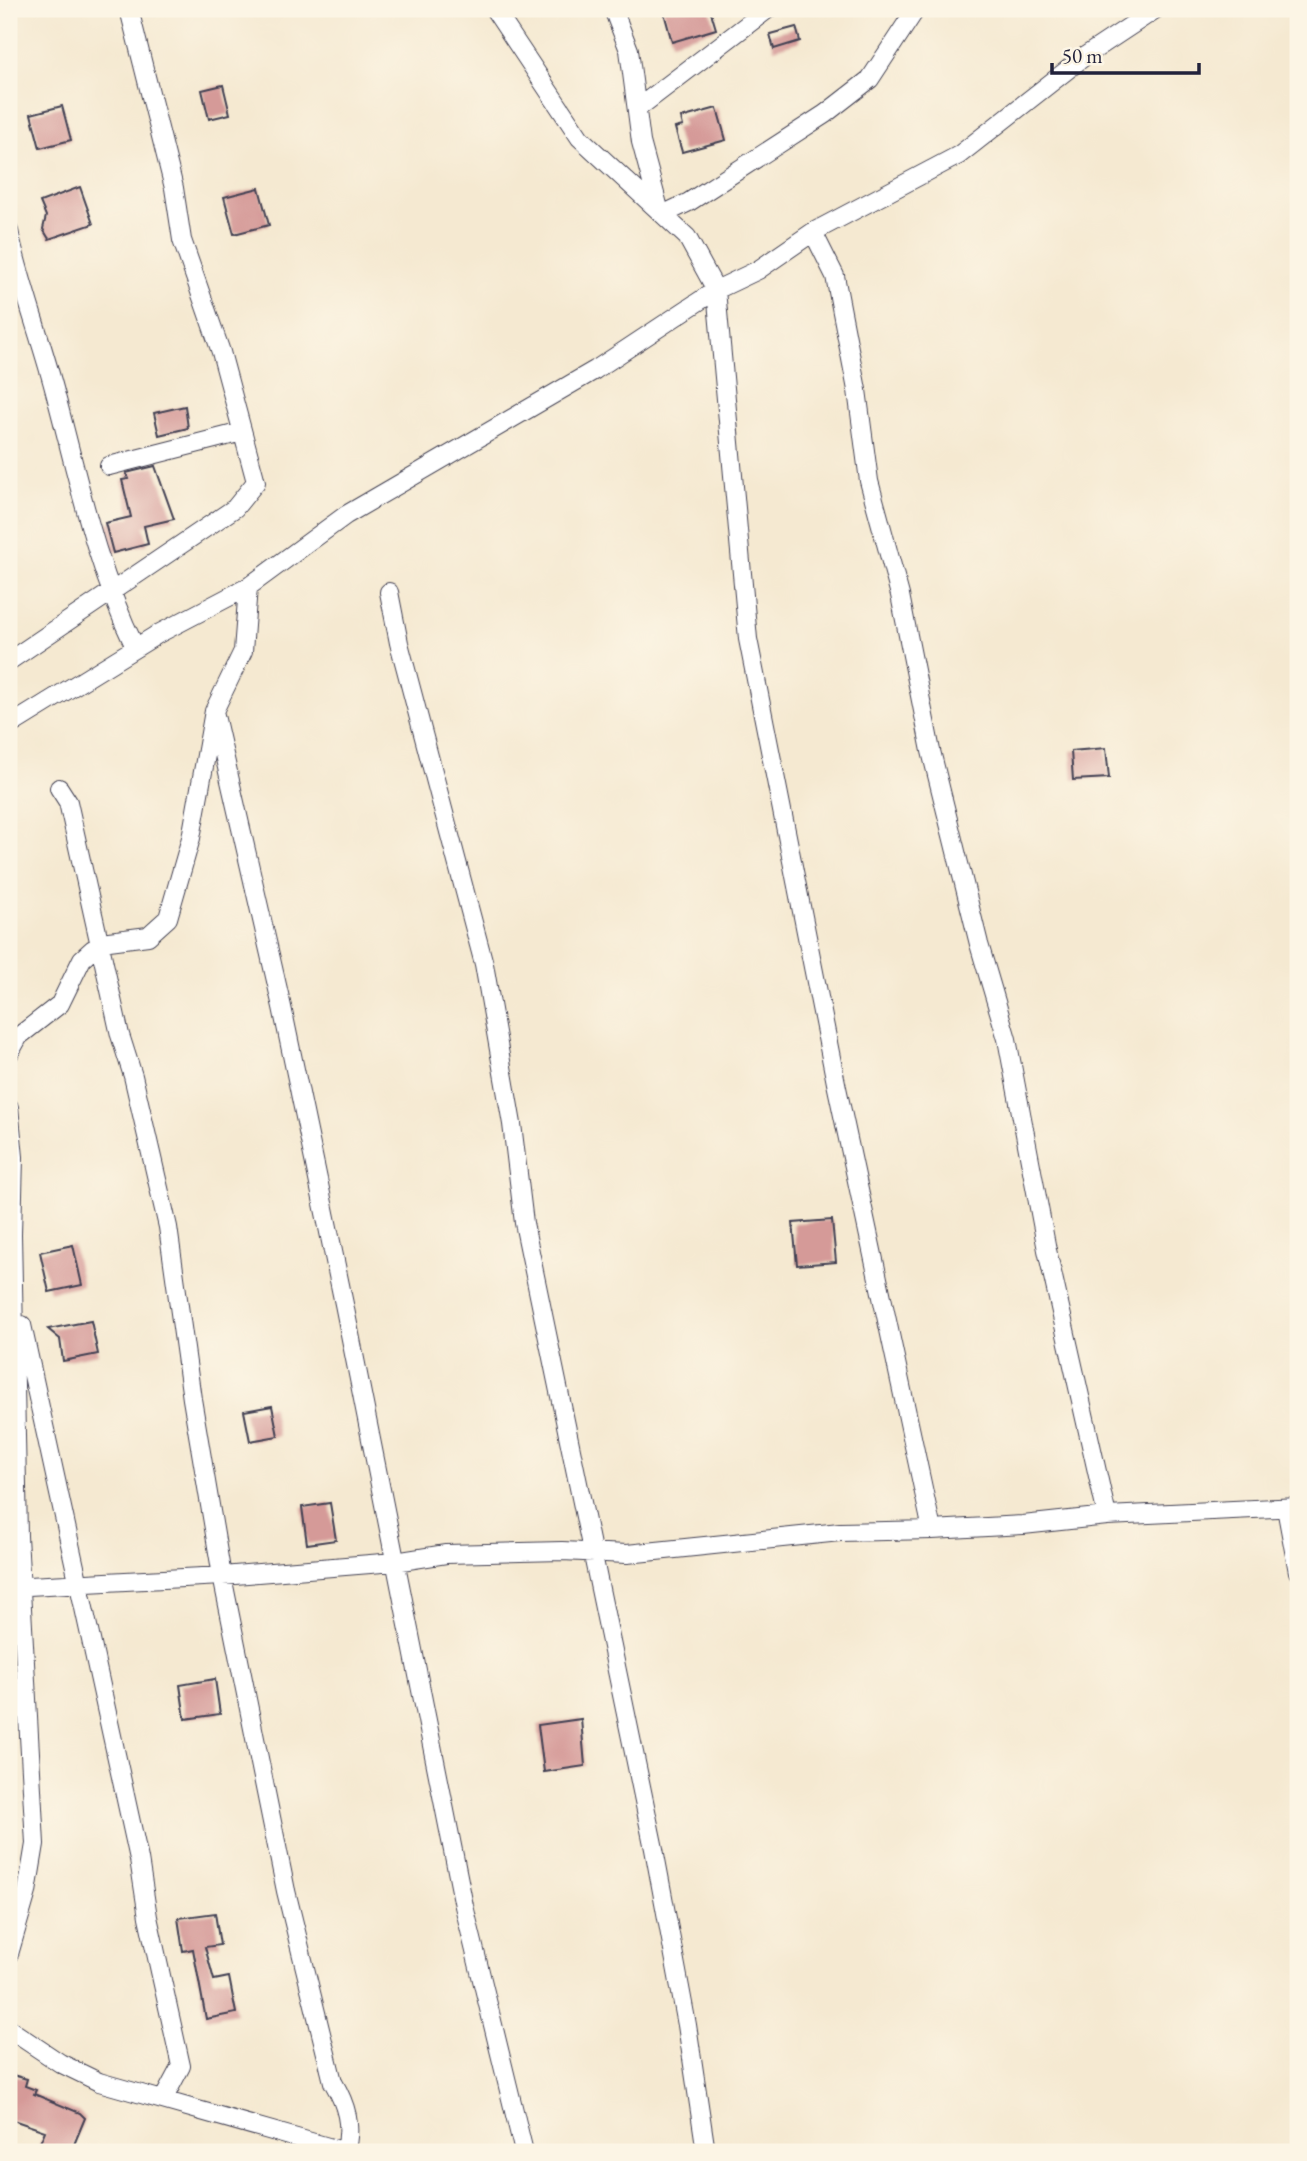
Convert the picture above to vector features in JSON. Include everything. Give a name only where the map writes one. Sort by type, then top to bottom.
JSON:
[{"type":"street","points":[[9,661],[235,508],[257,482],[221,352],[181,240],[174,188],[129,9]]},
{"type":"street","points":[[494,9],[580,138],[687,237],[716,290],[748,639],[834,1070],[932,1530]]},
{"type":"street","points":[[613,9],[629,50],[647,167],[662,213]]},
{"type":"street","points":[[638,108],[768,9]]},
{"type":"street","points":[[662,213],[689,202],[825,114],[870,79],[916,9]]},
{"type":"street","points":[[9,726],[135,647],[248,587],[346,515],[595,370],[716,290],[758,270],[813,232],[959,155],[1085,56],[1156,9]]},
{"type":"street","points":[[9,231],[56,394],[84,508],[110,593],[135,647]]},
{"type":"street","points":[[813,232],[835,276],[857,390],[869,481],[900,595],[931,751],[979,944],[1007,1039],[1047,1250],[1107,1516]]},
{"type":"street","points":[[109,466],[242,432]]},
{"type":"street","points":[[9,1054],[19,1036],[60,1004],[82,959],[99,945],[122,938],[148,936],[168,918],[191,838],[214,711],[243,651],[248,587]]},
{"type":"street","points":[[389,592],[399,643],[484,964],[512,1124],[524,1223],[654,1849],[690,2038],[706,2152]]},
{"type":"street","points":[[214,711],[282,1007],[464,1906],[524,2152]]},
{"type":"street","points":[[9,2029],[60,2063],[99,2082],[164,2098],[345,2152],[349,2123],[343,2098],[333,2081],[286,1891],[222,1576],[192,1399],[169,1227],[99,945],[68,802],[58,788]]},
{"type":"street","points":[[9,1107],[15,1157],[15,1587],[34,1844],[27,1892],[9,1954]]},
{"type":"street","points":[[9,1285],[22,1326],[139,1859],[148,1917],[181,2066],[164,2098]]},
{"type":"street","points":[[15,1587],[77,1586],[222,1576],[395,1562],[458,1554],[562,1551],[592,1555],[627,1555],[840,1532],[1023,1525],[1107,1516],[1292,1507],[1298,1572]]},
{"type":"building","points":[[663,9],[710,9],[716,29],[672,42]]},
{"type":"building","points":[[796,27],[800,41],[774,49],[770,34]]},
{"type":"building","points":[[223,85],[230,114],[209,119],[202,90]]},
{"type":"building","points":[[62,106],[71,140],[40,148],[31,114]]},
{"type":"building","points":[[717,108],[726,140],[682,152],[675,128],[683,126],[681,118]]},
{"type":"building","points":[[80,187],[93,224],[49,239],[43,229],[46,216],[40,202]]},
{"type":"building","points":[[259,188],[269,225],[234,234],[224,197]]},
{"type":"building","points":[[185,406],[188,428],[159,435],[154,413]]},
{"type":"building","points":[[155,466],[174,519],[144,526],[148,544],[113,553],[105,523],[131,517],[122,480],[128,479],[126,473]]},
{"type":"building","points":[[1106,748],[1109,778],[1073,780],[1071,751]]},
{"type":"building","points":[[832,1220],[836,1262],[797,1265],[793,1223]]},
{"type":"building","points":[[73,1245],[82,1285],[49,1292],[40,1252]]},
{"type":"building","points":[[91,1321],[98,1354],[63,1361],[60,1339],[48,1329]]},
{"type":"building","points":[[272,1406],[278,1436],[250,1441],[244,1411]]},
{"type":"building","points":[[330,1503],[336,1540],[307,1544],[302,1507]]},
{"type":"building","points":[[215,1679],[220,1714],[185,1719],[180,1685]]},
{"type":"building","points":[[581,1719],[585,1766],[544,1772],[538,1725]]},
{"type":"building","points":[[215,1913],[220,1945],[205,1947],[214,1980],[229,1977],[236,2013],[206,2019],[193,1949],[183,1951],[178,1918]]},
{"type":"building","points":[[9,2074],[27,2079],[25,2086],[36,2090],[34,2094],[80,2113],[85,2118],[71,2152],[36,2152],[45,2131],[13,2120],[9,2125]]}]
